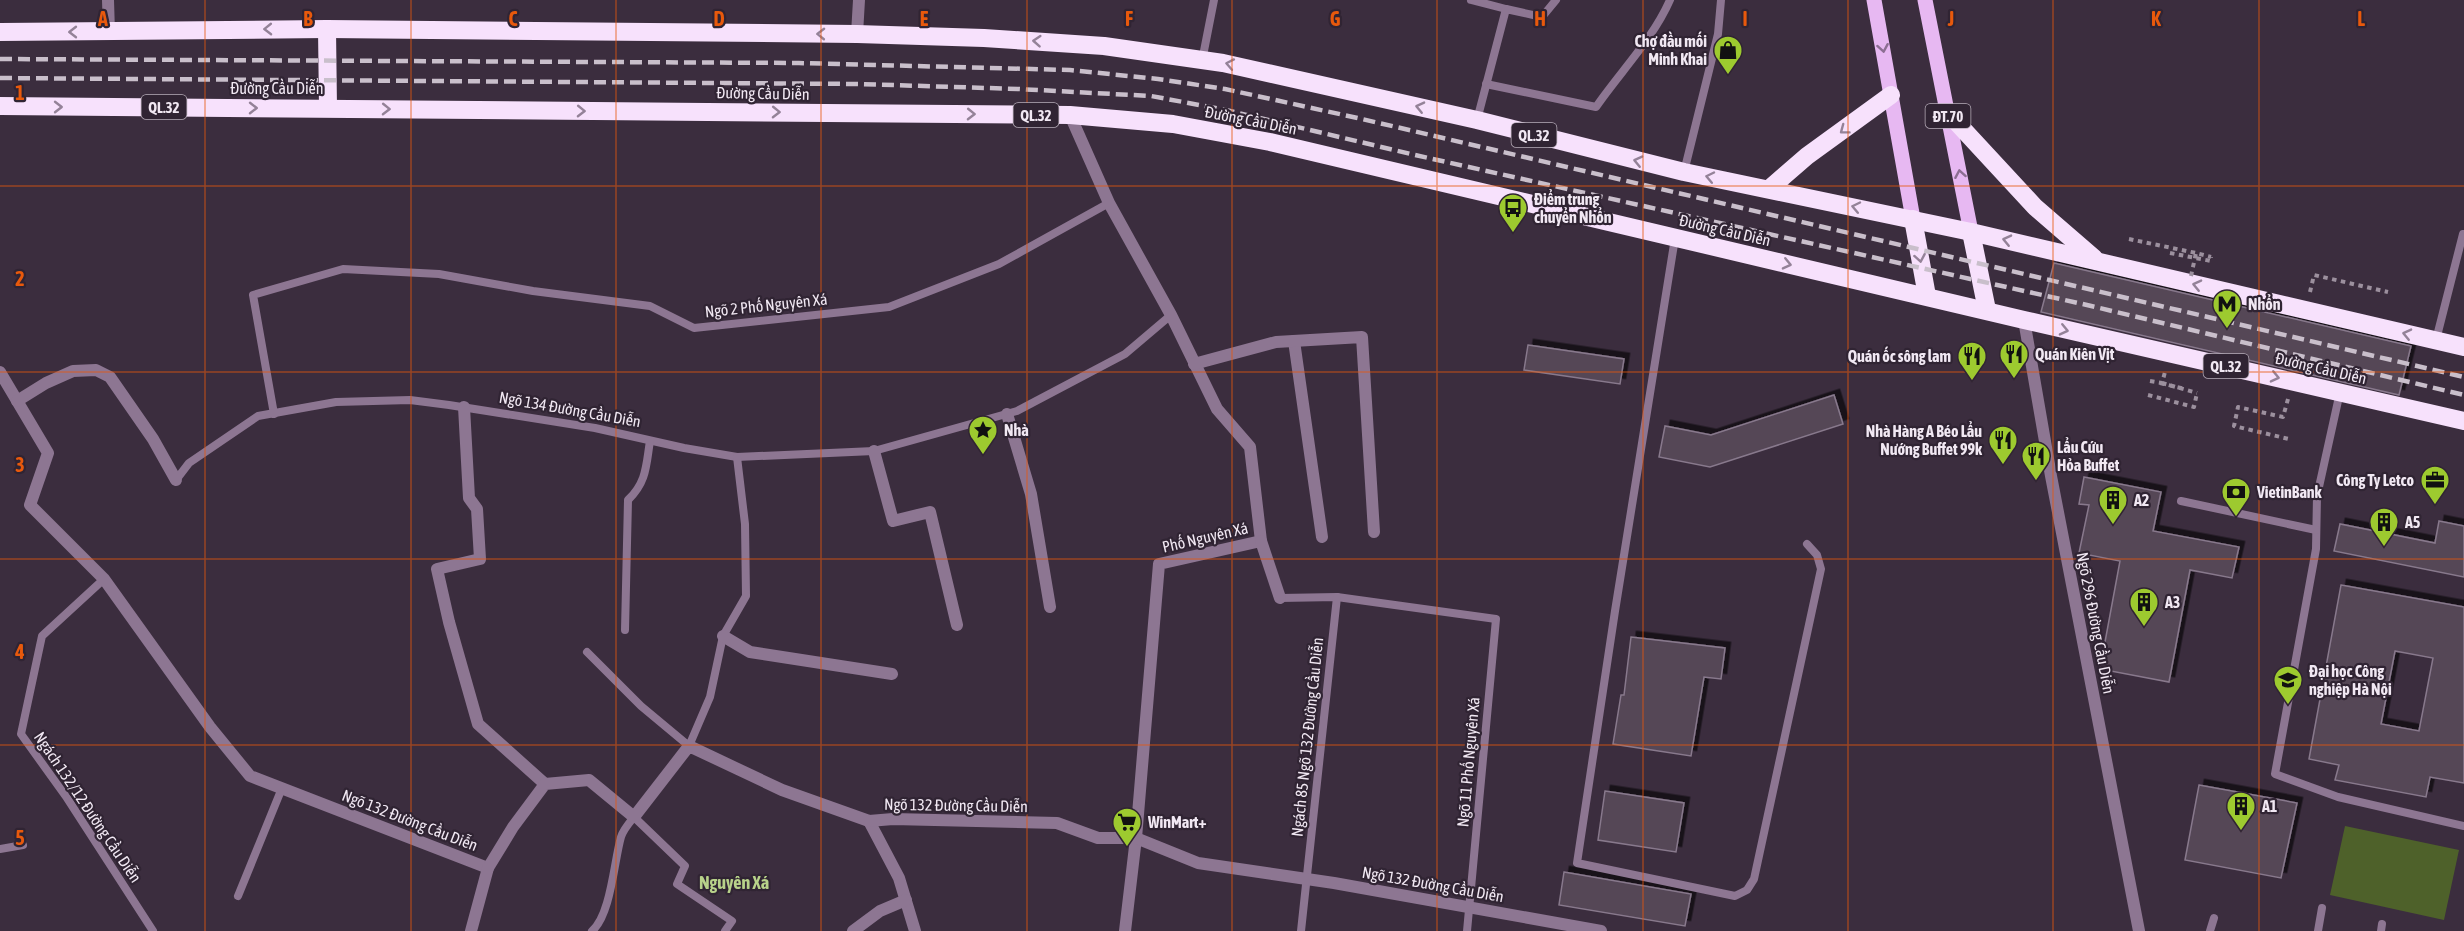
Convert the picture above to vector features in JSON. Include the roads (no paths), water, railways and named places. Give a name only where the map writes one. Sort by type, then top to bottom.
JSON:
[{"type":"highway","name":"QL.32","points":[[0,32],[327,29],[858,34],[984,38],[1104,46],[1223,63],[1477,120],[1684,172],[1971,232],[2464,347]]},
{"type":"highway","points":[[327,29],[328,108]]},
{"type":"highway","points":[[1769,189],[1807,156],[1891,95]]},
{"type":"highway","name":"Đường Cầu Diễn","points":[[4,109],[328,108],[1070,116],[1173,124],[1270,142],[2464,421]]},
{"type":"highway","points":[[1948,113],[2035,207],[2097,261]]},
{"type":"highway","points":[[1913,219],[1927,297]]},
{"type":"highway","name":"ĐT.70","points":[[1971,232],[1987,310]]},
{"type":"main road","points":[[1874,0],[1913,219]]},
{"type":"main road","name":"ĐT.70","points":[[1925,0],[1971,232]]},
{"type":"street","points":[[108,0],[109,32]]},
{"type":"street","points":[[858,34],[859,0]]},
{"type":"street","name":"Phố Nguyên Xá","points":[[1070,116],[1109,203],[1171,315],[1217,409],[1250,447],[1261,541],[1159,564],[1136,838],[1125,931]]},
{"type":"street","name":"Ngõ 296 Đường Cầu Diễn","points":[[2024,320],[2050,476],[2139,931]]},
{"type":"street","points":[[1194,364],[1276,342],[1362,337],[1374,532]]},
{"type":"street","points":[[1294,341],[1322,537]]},
{"type":"street","name":"Ngõ 134 Đường Cầu Diễn","points":[[17,401],[46,383],[73,371],[96,370],[110,377],[153,439],[176,480]]},
{"type":"street","points":[[0,372],[17,401]]},
{"type":"street","name":"Ngõ 132 Đường Cầu Diễn","points":[[17,401],[48,453],[30,505],[104,579],[210,727],[250,776],[488,868],[513,827],[545,784]]},
{"type":"street","points":[[464,407],[469,498],[477,509],[480,559],[437,568],[449,622],[478,724],[545,784],[589,780],[634,817],[689,746]]},
{"type":"street","points":[[1007,414],[1031,494],[1050,607]]},
{"type":"street","points":[[874,451],[893,521],[930,512],[957,625]]},
{"type":"street","points":[[1261,541],[1280,598]]},
{"type":"street","points":[[723,636],[750,652],[892,674]]},
{"type":"street","name":"Ngõ 132 Đường Cầu Diễn","points":[[689,746],[782,790],[869,821],[892,819],[1057,823],[1098,838],[1136,838],[1198,863],[1307,879],[1601,931]]},
{"type":"street","points":[[869,821],[899,878],[915,931]]},
{"type":"street","points":[[471,931],[488,868]]},
{"type":"street","points":[[853,931],[880,911],[906,900]]},
{"type":"lane","points":[[1202,61],[1214,0]]},
{"type":"lane","points":[[1471,0],[1542,17],[1556,0]]},
{"type":"lane","points":[[1486,84],[1596,107],[1623,68],[1651,35],[1670,0]]},
{"type":"lane","points":[[1684,172],[1718,34],[1721,0]]},
{"type":"lane","points":[[1477,120],[1506,9]]},
{"type":"lane","name":"Ngõ 2 Phố Nguyên Xá","points":[[274,414],[254,295],[343,269],[439,274],[533,291],[650,306],[694,328],[889,307],[999,264],[1109,203]]},
{"type":"lane","points":[[2436,341],[2463,234]]},
{"type":"lane","points":[[1675,238],[1577,864],[1736,896],[1747,890],[1754,879],[1821,569],[1817,555],[1807,544]]},
{"type":"lane","name":"Ngõ 134 Đường Cầu Diễn","points":[[176,480],[189,464],[258,416],[336,402],[410,400],[464,407],[596,428],[650,441],[737,457],[874,451],[1017,411],[1125,354],[1171,315]]},
{"type":"lane","points":[[2340,392],[2317,496],[2316,549],[2275,774],[2338,797],[2464,826]]},
{"type":"lane","points":[[625,630],[628,500],[639,490],[644,478],[650,441]]},
{"type":"lane","points":[[587,652],[641,706],[689,746],[710,697],[723,636],[746,596],[745,524],[737,457]]},
{"type":"lane","points":[[2181,501],[2316,530]]},
{"type":"lane","name":"Ngách 132/12 Đường Cầu Diễn","points":[[104,579],[42,636],[21,734],[67,798],[153,931]]},
{"type":"lane","points":[[1280,598],[1337,597]]},
{"type":"lane","name":"Ngõ 11 Phố Nguyên Xá","points":[[1337,597],[1496,619],[1467,931]]},
{"type":"lane","name":"Ngách 85 Ngõ 132 Đường Cầu Diễn","points":[[1301,931],[1337,597]]},
{"type":"lane","points":[[238,896],[282,788]]},
{"type":"lane","points":[[592,931],[598,926],[610,889],[622,835],[634,817],[685,866],[677,884],[732,921],[725,931]]},
{"type":"lane","points":[[0,849],[23,845]]},
{"type":"lane","points":[[2318,931],[2322,908]]},
{"type":"lane","points":[[2210,931],[2214,918]]},
{"type":"railway","points":[[0,59],[799,63],[1070,70],[1158,79],[1225,89],[1362,119],[2464,377]]},
{"type":"railway","points":[[0,78],[858,84],[1151,96],[1226,110],[1415,155],[2087,305],[2464,395]]},
{"type":"place","name":"Chợ đầu mối Minh Khai","points":[[1728,76]]},
{"type":"place","name":"Điểm trung chuyển Nhổn","points":[[1513,234]]},
{"type":"place","name":"Nhổn","points":[[2227,330]]},
{"type":"place","name":"Quán Kiên Vịt","points":[[2014,380]]},
{"type":"place","name":"Quán ốc sông lam","points":[[1972,382]]},
{"type":"place","name":"Nhà","points":[[983,456]]},
{"type":"place","name":"Nhà Hàng A Béo Lẩu Nướng Buffet 99k","points":[[2003,466]]},
{"type":"place","name":"Lẩu Cứu Hỏa Buffet","points":[[2036,482]]},
{"type":"place","name":"Công Ty Letco","points":[[2435,506]]},
{"type":"place","name":"VietinBank","points":[[2236,518]]},
{"type":"place","name":"A2","points":[[2113,526]]},
{"type":"place","name":"A5","points":[[2384,548]]},
{"type":"place","name":"A3","points":[[2144,628]]},
{"type":"place","name":"Đại học Công nghiệp Hà Nội","points":[[2288,706]]},
{"type":"place","name":"A1","points":[[2241,832]]},
{"type":"place","name":"WinMart+","points":[[1127,848]]},
{"type":"district","name":"Nguyên Xá","points":[[734,882]]}]
